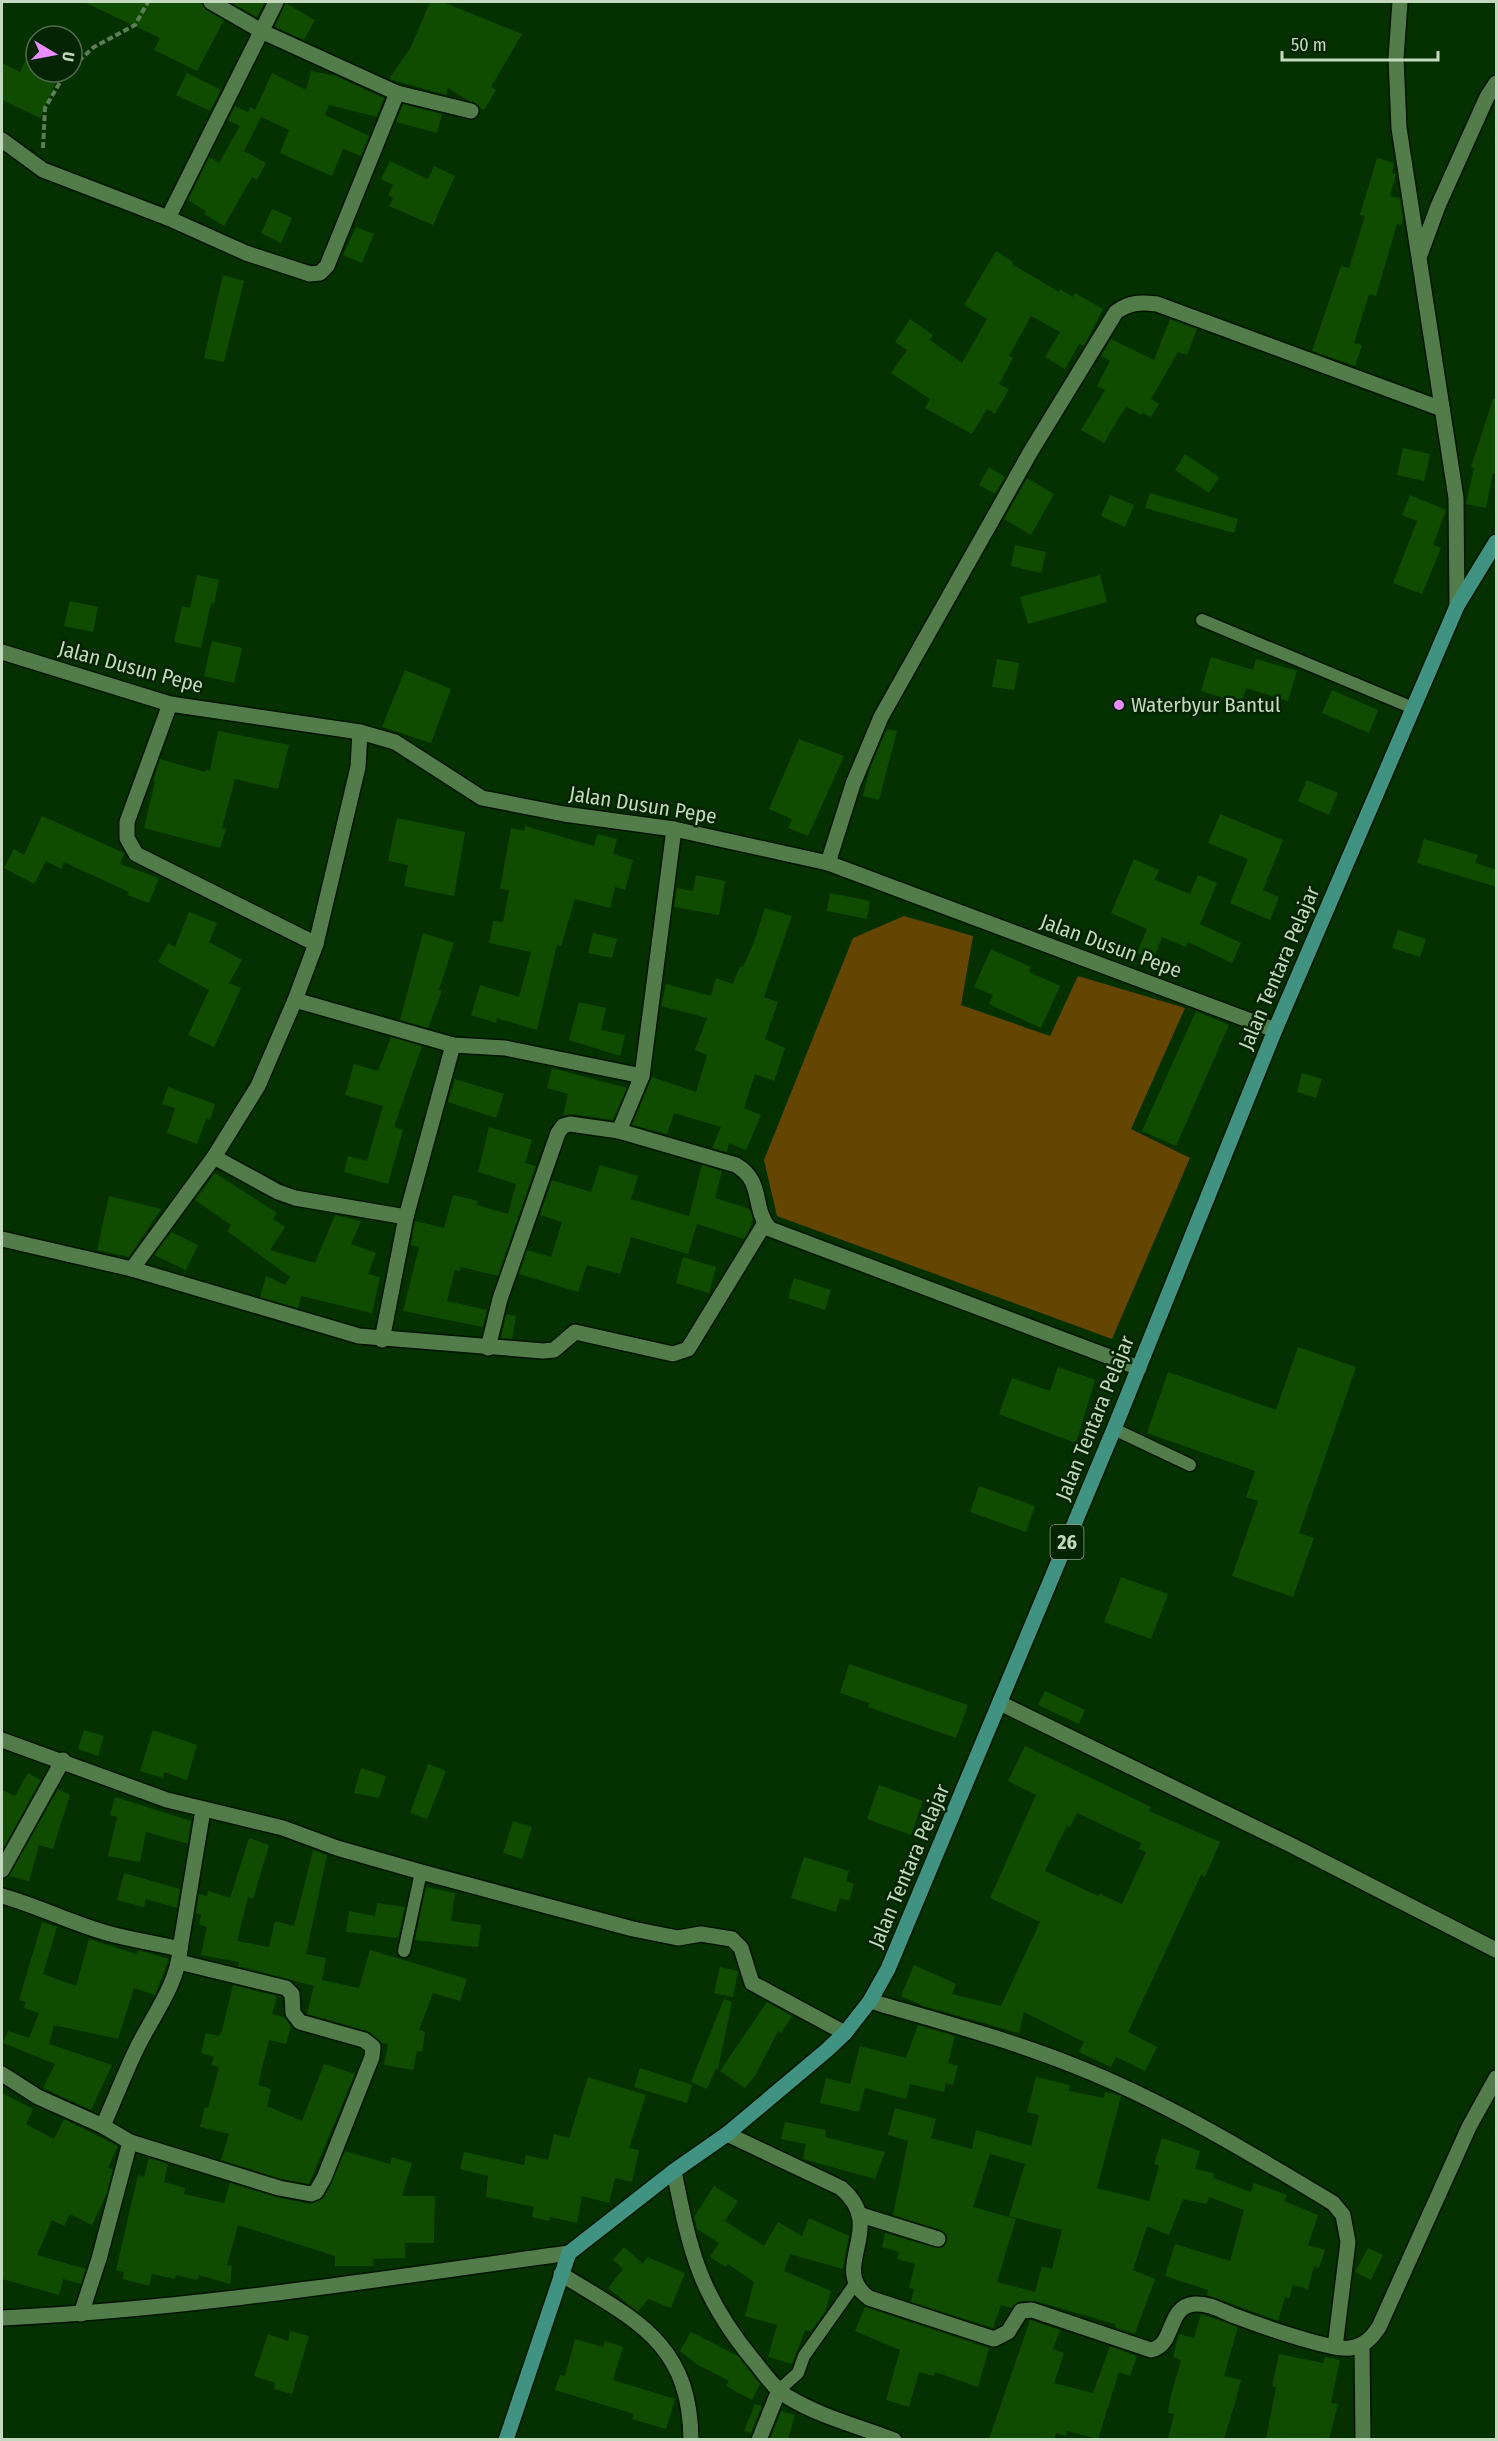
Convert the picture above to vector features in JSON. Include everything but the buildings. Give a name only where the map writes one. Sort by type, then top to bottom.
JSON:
[{"type":"main road","name":"Jalan Tentara Pelajar","points":[[569,2253],[674,2171],[727,2134],[845,2033],[870,2001],[888,1969],[1114,1429],[1275,1030],[1457,606],[1497,542]]},
{"type":"main road","points":[[506,2439],[569,2253]]},
{"type":"street","points":[[211,2],[263,32],[397,93],[471,111]]},
{"type":"street","points":[[168,218],[276,2]]},
{"type":"street","points":[[1400,2],[1396,58],[1399,128],[1456,498],[1457,606]]},
{"type":"street","points":[[1419,257],[1438,206],[1487,97],[1497,82]]},
{"type":"street","points":[[2,140],[43,170],[168,218],[246,253],[310,274],[320,273],[327,266],[397,93]]},
{"type":"street","points":[[828,863],[853,784],[881,717],[1031,452],[1116,312],[1132,303],[1157,304],[1442,409]]},
{"type":"street","name":"Jalan Dusun Pepe","points":[[2,652],[170,704],[360,732],[395,742],[482,798],[564,814],[674,829],[828,863],[1275,1030]]},
{"type":"street","points":[[170,704],[127,822],[127,838],[136,854],[316,944]]},
{"type":"street","points":[[132,1269],[214,1157],[258,1086],[295,1000],[316,944],[358,768],[360,732]]},
{"type":"street","points":[[619,1131],[642,1076],[674,829]]},
{"type":"street","points":[[295,1000],[453,1045],[505,1048],[642,1076]]},
{"type":"street","points":[[382,1340],[406,1217],[453,1045]]},
{"type":"street","points":[[488,1348],[498,1307],[558,1133],[563,1126],[570,1124],[619,1131],[736,1165],[745,1170],[755,1184],[765,1223],[770,1229],[1139,1368]]},
{"type":"street","points":[[214,1157],[278,1192],[311,1201],[406,1217]]},
{"type":"street","points":[[2,1239],[132,1269],[359,1336],[382,1340],[488,1348],[554,1350],[575,1332],[672,1354],[688,1349],[765,1223]]},
{"type":"street","points":[[1000,1703],[1293,1846],[1497,1950]]},
{"type":"street","points":[[2,1740],[167,1800],[283,1828],[337,1848],[421,1872],[633,1929],[678,1938],[701,1934],[732,1939],[741,1948],[752,1983],[845,2033]]},
{"type":"street","points":[[2,1870],[63,1761]]},
{"type":"street","points":[[103,2126],[179,1956],[203,1810]]},
{"type":"street","points":[[2,1896],[36,1906],[66,1920],[286,1988],[292,1994],[293,2013],[300,2022],[364,2040],[373,2047],[372,2057],[324,2178],[316,2192],[311,2194],[279,2188],[130,2142],[103,2126],[38,2097],[2,2074]]},
{"type":"street","points":[[870,2001],[1032,2050],[1106,2079],[1223,2137],[1333,2203],[1343,2215],[1348,2242],[1335,2346]]},
{"type":"street","points":[[727,2134],[841,2188],[849,2195],[861,2215],[862,2227],[853,2274],[855,2284],[869,2298],[994,2339],[1008,2332],[1016,2317],[1025,2309],[1144,2349],[1159,2348],[1182,2307],[1197,2304],[1277,2331],[1347,2349],[1362,2345],[1372,2338],[1379,2327],[1469,2127],[1497,2078]]},
{"type":"street","points":[[81,2314],[130,2142]]},
{"type":"street","points":[[674,2171],[688,2245],[709,2299],[744,2350],[786,2396],[825,2416],[894,2439]]},
{"type":"street","points":[[861,2215],[938,2239]]},
{"type":"street","points":[[2,2318],[81,2314],[271,2295],[569,2253]]},
{"type":"street","points":[[561,2274],[620,2310],[652,2336],[671,2356],[680,2374],[688,2404],[691,2439]]},
{"type":"street","points":[[1362,2345],[1363,2439]]},
{"type":"street","points":[[759,2439],[780,2390]]},
{"type":"lane","points":[[1202,620],[1413,708]]},
{"type":"lane","points":[[1114,1429],[1190,1465]]},
{"type":"lane","points":[[404,1951],[421,1872]]},
{"type":"lane","points":[[780,2390],[798,2373],[804,2356],[855,2284]]},
{"type":"path","points":[[84,56],[94,47],[135,25],[148,2]]},
{"type":"path","points":[[43,170],[45,108],[59,84]]},
{"type":"shaded area","points":[[904,916],[973,936],[961,1005],[1050,1036],[1078,976],[1185,1008],[1131,1129],[1190,1158],[1112,1339],[777,1216],[764,1160],[853,938]]},
{"type":"place","name":"Waterbyur Bantul","points":[[1119,705]]}]
